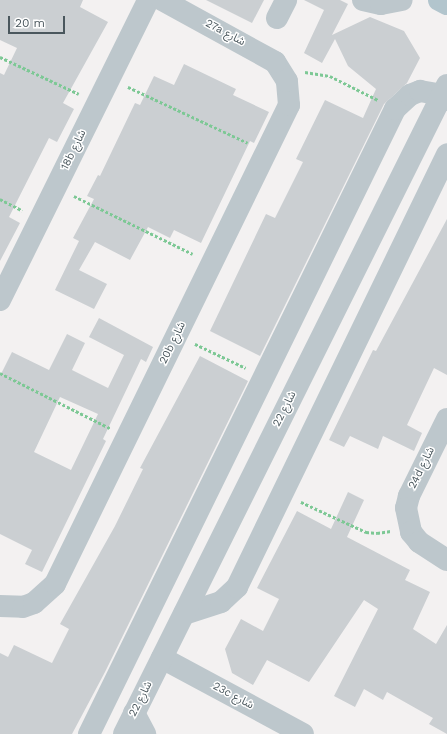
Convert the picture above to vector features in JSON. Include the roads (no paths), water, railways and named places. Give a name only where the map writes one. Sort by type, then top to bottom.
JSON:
[{"type":"main road","points":[[439,0],[447,4]]},
{"type":"street","name":"18b شارع","points":[[0,300],[148,0]]},
{"type":"street","name":"27a شارع","points":[[162,0],[265,55],[283,73]]},
{"type":"street","points":[[363,0],[381,4],[402,0]]},
{"type":"street","name":"20b شارع","points":[[0,606],[23,607],[34,603],[49,592],[55,584],[289,105],[289,93],[283,73]]},
{"type":"street","points":[[89,734],[395,109],[410,95],[420,91],[445,93]]},
{"type":"street","name":"شارع 22","points":[[124,734],[445,93]]},
{"type":"street","points":[[184,614],[221,602],[230,596],[237,587],[446,158]]},
{"type":"street","name":"24d شارع","points":[[447,419],[409,496],[407,520],[419,542],[447,560]]},
{"type":"street","name":"23c شارع","points":[[162,658],[304,734]]},
{"type":"street","points":[[134,713],[146,734]]}]
